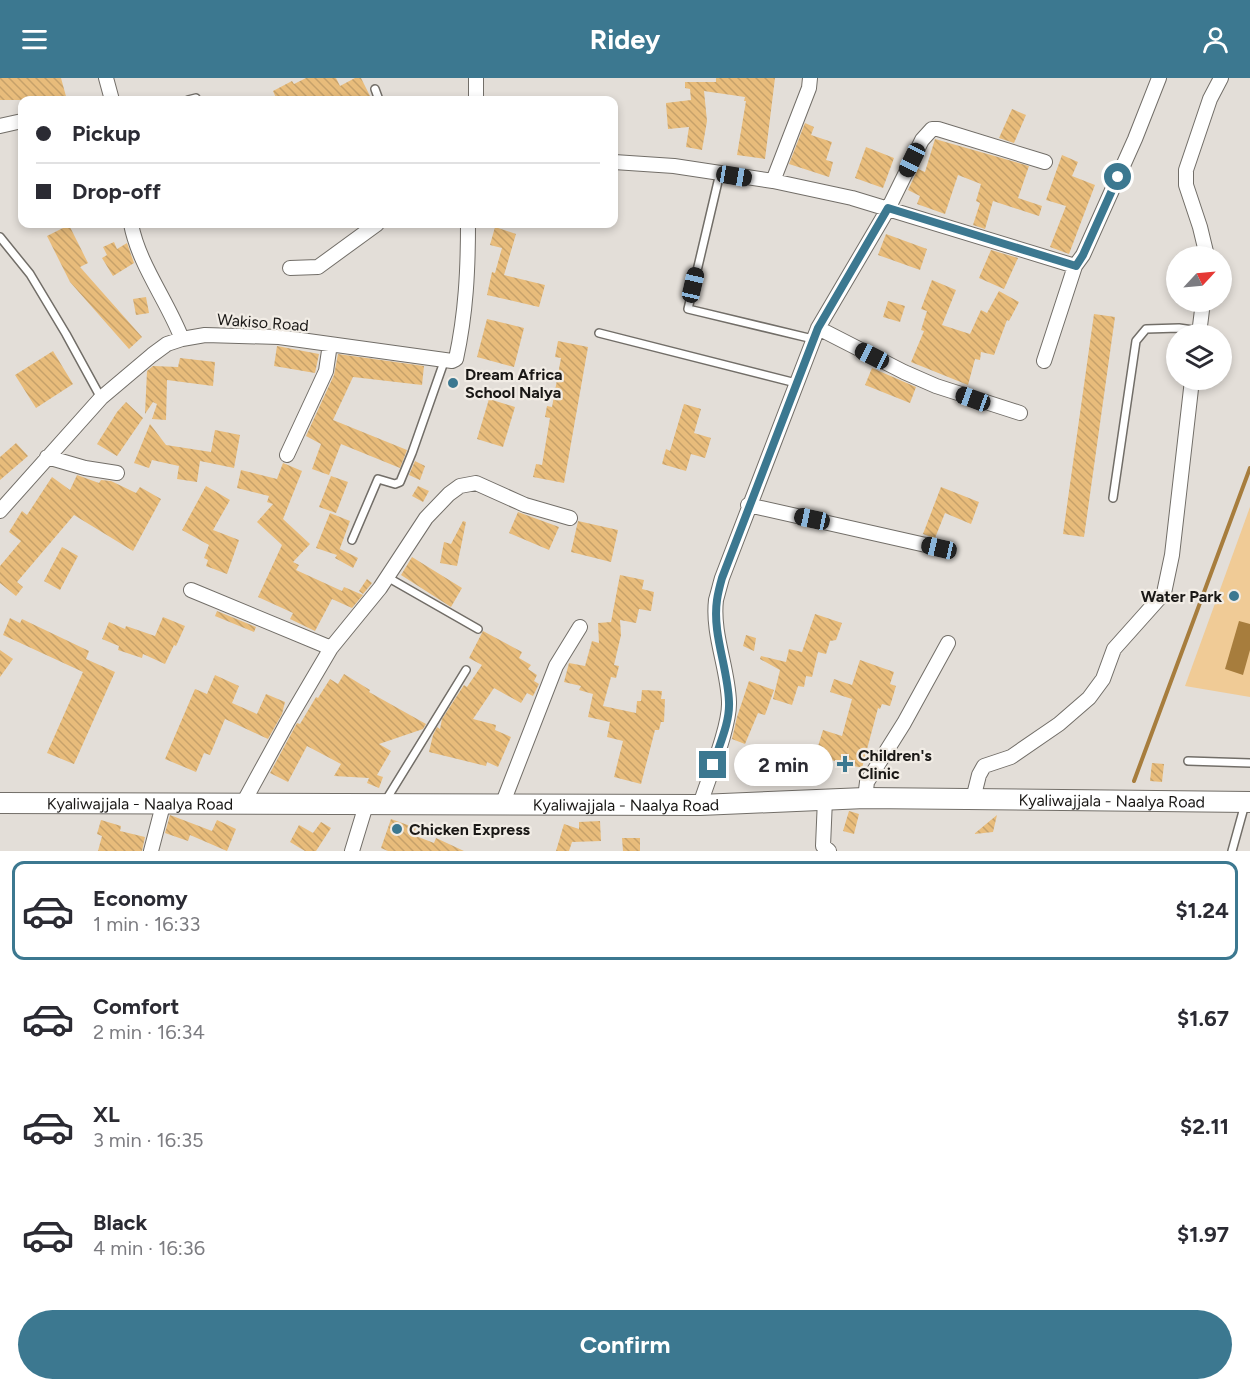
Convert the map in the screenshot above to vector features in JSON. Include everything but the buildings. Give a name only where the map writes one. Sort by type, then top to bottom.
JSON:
[{"type":"main road","name":"Kyaliwajjala - Naalya Road","points":[[0,803],[700,804],[865,798],[1248,802]]},
{"type":"street","points":[[106,78],[110,96]]},
{"type":"street","points":[[476,78],[476,96]]},
{"type":"street","points":[[773,181],[809,88],[810,78]]},
{"type":"street","points":[[1044,361],[1076,266],[1126,160],[1160,78]]},
{"type":"street","points":[[1205,246],[1186,185],[1186,170],[1192,149],[1221,78]]},
{"type":"street","points":[[0,126],[18,122]]},
{"type":"street","points":[[700,804],[726,725],[730,704],[727,673],[716,616],[716,601],[748,505],[816,333],[888,208],[922,141],[932,129],[1045,162]]},
{"type":"street","points":[[618,162],[674,166],[773,181],[852,198],[1076,266]]},
{"type":"street","points":[[132,228],[134,238],[182,339]]},
{"type":"street","points":[[290,268],[315,268],[370,228]]},
{"type":"street","points":[[445,359],[452,361],[456,358],[462,331],[468,282],[468,228]]},
{"type":"street","points":[[816,333],[936,386],[1020,413]]},
{"type":"street","name":"Wakiso Road","points":[[0,511],[101,398],[152,355],[182,339],[205,335],[279,338],[445,359]]},
{"type":"street","points":[[287,455],[326,370],[330,344]]},
{"type":"street","points":[[974,799],[979,775],[984,766],[1011,757],[1059,724],[1089,698],[1103,680],[1114,648],[1164,593],[1172,555],[1191,390]]},
{"type":"street","points":[[47,457],[85,468],[117,473]]},
{"type":"street","points":[[242,805],[331,648],[387,577],[426,519],[449,494],[460,486],[476,483],[525,505],[570,518]]},
{"type":"street","points":[[748,505],[939,548]]},
{"type":"street","points":[[191,590],[331,648]]},
{"type":"street","points":[[502,805],[556,666],[580,627]]},
{"type":"street","points":[[865,798],[867,782],[904,723],[948,643]]},
{"type":"street","points":[[824,849],[825,800]]},
{"type":"street","points":[[151,851],[163,805]]},
{"type":"street","points":[[352,851],[374,805]]},
{"type":"lane","points":[[375,89],[378,96]]},
{"type":"lane","points":[[720,173],[688,309],[816,333]]},
{"type":"lane","points":[[0,237],[30,274],[101,398]]},
{"type":"lane","points":[[1113,498],[1136,341],[1146,329],[1166,328]]},
{"type":"lane","points":[[599,333],[796,383]]},
{"type":"lane","points":[[352,540],[378,480],[395,484],[400,482],[445,359]]},
{"type":"lane","points":[[387,577],[478,629]]},
{"type":"lane","points":[[374,805],[466,670]]},
{"type":"lane","points":[[1188,761],[1250,763]]},
{"type":"lane","points":[[1232,851],[1248,802]]},
{"type":"shaded area","name":"Water Park","points":[[1250,507],[1250,697],[1185,686]]},
{"type":"shaded area","points":[[1239,621],[1250,624],[1250,650],[1243,675],[1225,669]]},
{"type":"waterway","points":[[1134,781],[1250,468]]},
{"type":"place","name":"Dream Africa School Nalya","points":[[453,383]]},
{"type":"place","name":"Water Park","points":[[1234,596]]},
{"type":"place","name":"Children's Clinic","points":[[845,764]]},
{"type":"place","name":"Chicken Express","points":[[397,829]]},
{"type":"route","points":[[713,765],[730,704],[727,673],[716,616],[716,601],[722,578],[748,505],[818,328],[888,208],[1076,266],[1118,177]]}]
